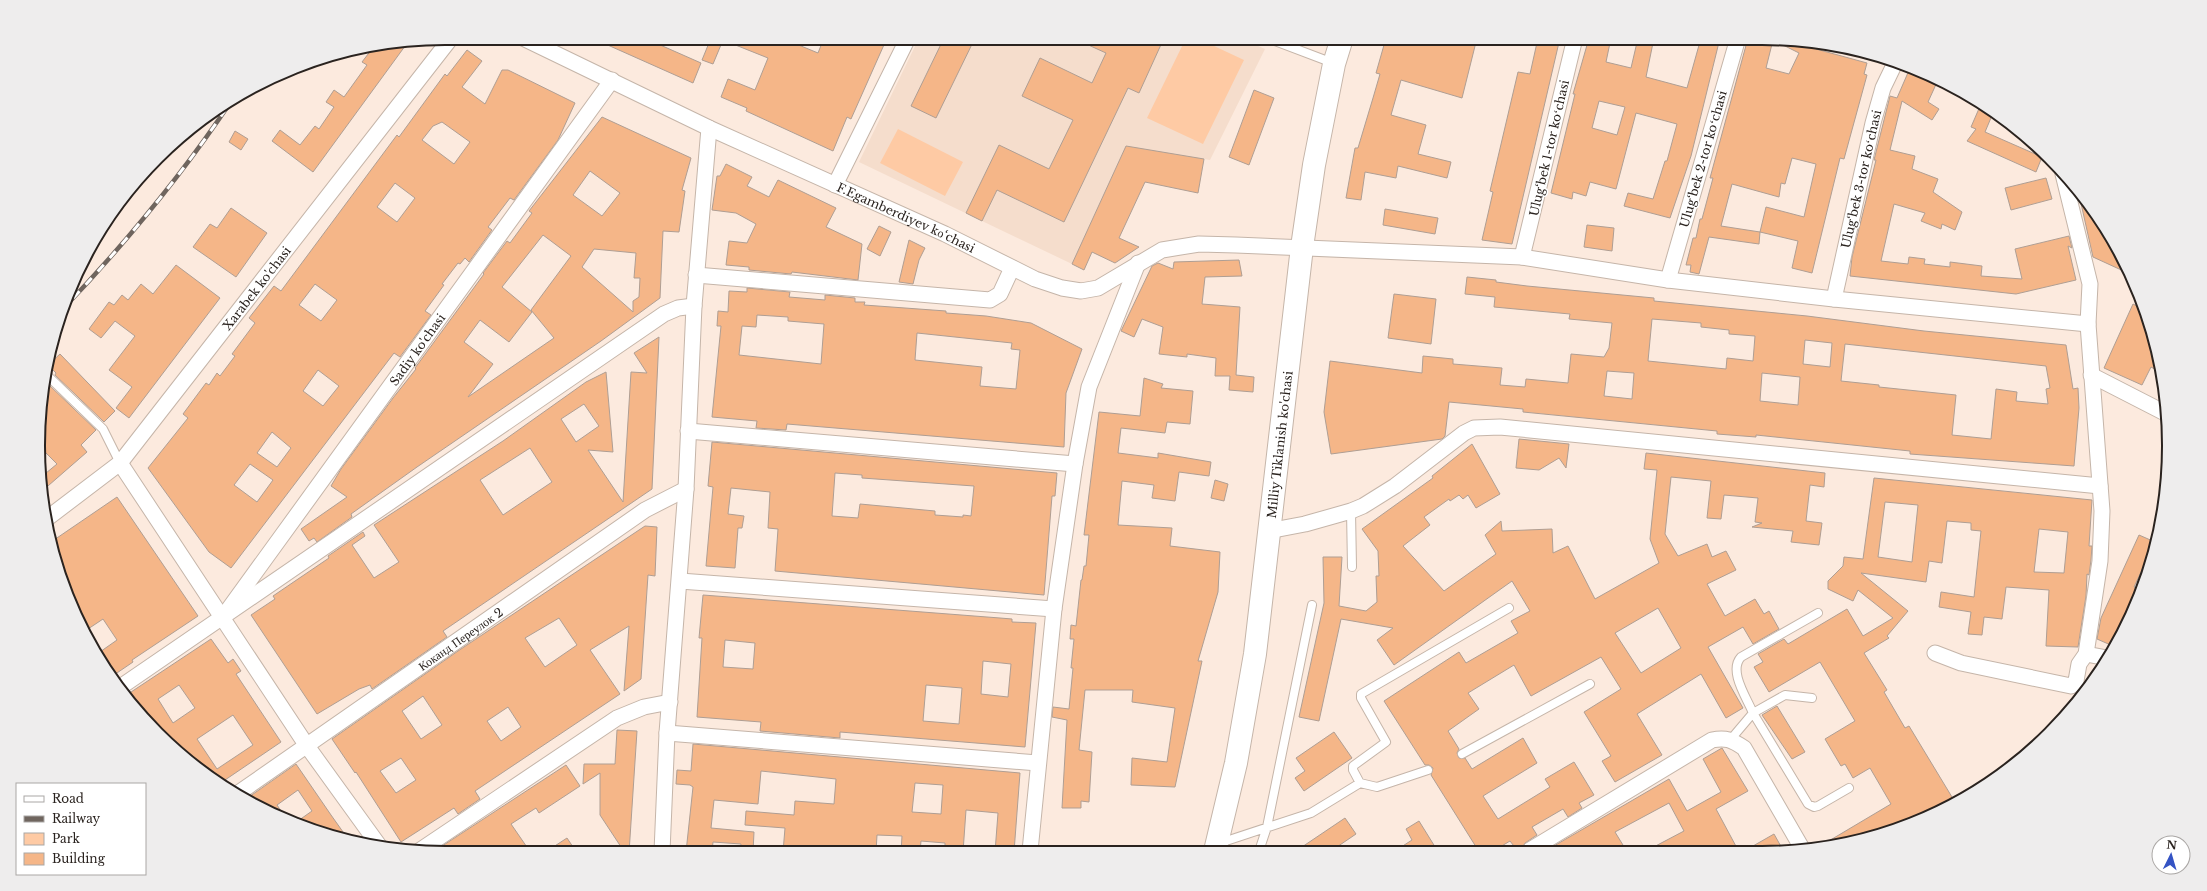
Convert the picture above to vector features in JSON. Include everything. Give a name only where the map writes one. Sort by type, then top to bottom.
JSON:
[{"type":"main road","name":"Milliy Tiklanish ko'chasi","points":[[1216,846],[1236,763],[1255,654],[1302,247],[1314,165],[1334,64],[1340,45]]},
{"type":"street","name":"Xarabek ko'chasi","points":[[51,515],[120,463],[446,45]]},
{"type":"street","name":"F.Egamberdiyev kо‘chasi","points":[[538,45],[709,128],[835,186],[945,234],[1012,268],[1062,288],[1081,291],[1098,288],[1162,250],[1180,245],[1199,244],[1302,247],[1522,257],[1668,280],[1834,299],[2088,324]]},
{"type":"street","points":[[835,186],[905,45]]},
{"type":"street","name":"Ulug‘bek 1-tor koʻchasi","points":[[1522,257],[1573,45]]},
{"type":"street","name":"Ulug‘bek 2-tor koʻchasi","points":[[1668,280],[1736,45]]},
{"type":"street","name":"Ulug‘bek 3-tor koʻchasi","points":[[1834,299],[1873,123],[1883,88],[1893,67]]},
{"type":"street","name":"Sadiy ko'chasi","points":[[222,619],[612,80]]},
{"type":"street","points":[[662,846],[667,733],[686,489],[696,275],[709,128]]},
{"type":"street","points":[[1935,653],[1961,664],[2071,686],[2076,680],[2079,664],[2086,654],[2100,561],[2102,511],[2088,324],[2090,284],[2066,184]]},
{"type":"street","points":[[1031,846],[1054,609],[1075,464],[1089,387],[1138,263]]},
{"type":"street","points":[[696,275],[990,300],[1000,294],[1012,268]]},
{"type":"street","points":[[124,684],[222,619],[664,314],[678,308],[694,306]]},
{"type":"street","points":[[2091,375],[2160,411]]},
{"type":"street","points":[[1268,531],[1351,511],[1395,486],[1464,433],[1474,428],[1500,427],[2100,486]]},
{"type":"street","points":[[688,431],[1075,464]]},
{"type":"street","points":[[120,463],[307,746],[375,839]]},
{"type":"street","name":"Коканд Πереулок 2","points":[[242,790],[644,510],[686,489]]},
{"type":"street","points":[[680,581],[1054,609]]},
{"type":"street","points":[[2086,654],[2102,657]]},
{"type":"street","points":[[428,845],[617,718],[644,707],[670,702]]},
{"type":"street","points":[[667,733],[1038,763]]},
{"type":"street","points":[[1539,846],[1712,740],[1722,738],[1731,739],[1744,748],[1800,844]]},
{"type":"lane","points":[[1285,45],[1334,64]]},
{"type":"lane","points":[[51,379],[102,429],[120,463]]},
{"type":"lane","points":[[1351,511],[1352,567]]},
{"type":"lane","points":[[1261,846],[1267,827],[1312,605]]},
{"type":"lane","points":[[1360,783],[1353,770],[1353,766],[1386,742],[1361,698],[1361,694],[1509,608]]},
{"type":"lane","points":[[1818,613],[1741,657],[1737,661],[1737,674],[1753,713],[1808,804],[1814,807],[1818,806],[1849,788]]},
{"type":"lane","points":[[1462,754],[1590,684]]},
{"type":"lane","points":[[1731,739],[1753,713],[1785,695],[1795,694],[1812,698]]},
{"type":"lane","points":[[1219,846],[1267,827],[1311,813],[1360,783],[1376,787],[1428,770]]},
{"type":"shaded area","points":[[916,45],[1256,45],[1265,49],[1210,160],[1126,146],[1072,264],[859,162]]},
{"type":"green space","points":[[1183,45],[1212,45],[1244,60],[1203,144],[1147,118]]},
{"type":"green space","points":[[898,129],[963,162],[945,196],[880,163]]},
{"type":"building","points":[[608,45],[660,45],[701,63],[693,83]]},
{"type":"building","points":[[708,45],[721,45],[713,64],[702,60]]},
{"type":"building","points":[[736,45],[799,45],[818,53],[821,45],[884,45],[851,119],[847,117],[833,151],[746,111],[747,108],[721,97],[728,79],[755,90],[768,58]]},
{"type":"building","points":[[941,45],[972,45],[936,118],[911,106]]},
{"type":"building","points":[[1088,45],[1161,45],[1139,93],[1128,88],[1064,222],[997,190],[982,221],[966,213],[999,145],[1049,169],[1073,120],[1022,96],[1040,58],[1092,83],[1106,53]]},
{"type":"building","points":[[1384,45],[1475,45],[1462,98],[1401,80],[1391,115],[1426,125],[1418,154],[1451,162],[1447,178],[1398,166],[1396,178],[1365,172],[1361,200],[1346,198],[1355,148],[1358,148],[1380,74],[1376,73]]},
{"type":"building","points":[[1536,45],[1558,45],[1512,244],[1482,240],[1493,192],[1490,191],[1518,72],[1530,74]]},
{"type":"building","points":[[1587,45],[1610,45],[1606,62],[1631,68],[1636,45],[1653,45],[1646,77],[1687,88],[1699,45],[1718,45],[1691,156],[1670,218],[1624,206],[1628,193],[1653,199],[1665,161],[1667,161],[1677,124],[1636,113],[1616,189],[1590,182],[1586,196],[1573,192],[1572,199],[1551,193],[1575,94],[1573,94]],"holes":[[[1599,101],[1625,107],[1617,135],[1592,128]]]},
{"type":"building","points":[[1746,45],[1772,45],[1766,68],[1789,74],[1799,53],[1785,46],[1816,48],[1867,63],[1864,74],[1867,75],[1844,159],[1840,158],[1812,273],[1792,268],[1798,241],[1760,232],[1759,244],[1709,237],[1699,274],[1690,272],[1691,265],[1686,265],[1693,238],[1696,238],[1700,219],[1702,219],[1713,178],[1710,178]],"holes":[[[1792,158],[1816,164],[1804,217],[1766,207],[1760,232],[1721,226],[1732,184],[1779,197],[1781,183],[1785,184]]]},
{"type":"building","points":[[404,47],[313,172],[272,141],[280,130],[300,145],[315,126],[319,129],[334,107],[326,102],[334,90],[344,97],[367,65],[362,62],[369,53]]},
{"type":"building","points":[[467,50],[482,61],[462,87],[485,104],[502,70],[508,70],[575,103],[558,140],[514,200],[510,198],[488,227],[492,230],[469,262],[465,258],[460,264],[458,263],[442,284],[444,285],[425,311],[431,315],[400,357],[394,353],[231,568],[209,552],[148,468],[188,418],[183,414],[206,383],[209,385],[217,373],[220,376],[235,356],[232,354],[255,323],[249,318],[274,286],[281,291],[397,135],[399,137],[445,74],[447,76]],"holes":[[[442,122],[470,142],[454,164],[422,140],[433,126]],[[395,183],[415,198],[397,222],[377,207]],[[315,284],[337,300],[321,321],[299,305]],[[318,370],[339,386],[323,406],[303,391]],[[272,432],[291,448],[277,467],[257,453]],[[250,464],[273,480],[257,502],[234,485]]]},
{"type":"building","points":[[1908,72],[1936,85],[1928,102],[1939,109],[1932,120],[1902,101],[1890,150],[1915,156],[1912,169],[1938,179],[1933,192],[1962,212],[1955,230],[1942,224],[1941,229],[1921,221],[1925,213],[1894,204],[1881,261],[1908,264],[1909,257],[1925,259],[1924,264],[1950,267],[1950,262],[1982,266],[1981,276],[2022,279],[2015,249],[2069,236],[2072,248],[2068,246],[2076,280],[2016,294],[1850,276],[1852,257],[1890,96],[1897,98]]},
{"type":"building","points":[[1254,90],[1274,98],[1249,165],[1229,157]]},
{"type":"building","points":[[1979,109],[1984,112],[1991,117],[1985,132],[2038,155],[2041,159],[2036,172],[1967,141],[1976,129],[1971,127]]},
{"type":"building","points":[[602,117],[691,158],[682,190],[685,191],[679,232],[663,231],[660,298],[601,341],[417,467],[351,514],[352,517],[317,542],[314,538],[309,541],[301,529],[347,497],[331,486],[341,469],[416,369],[415,368],[484,274],[483,273],[507,241],[510,243],[532,213],[529,211]],"holes":[[[590,171],[620,193],[602,216],[573,195]],[[543,235],[571,256],[531,310],[554,338],[468,397],[493,364],[464,342],[480,320],[509,342],[532,312],[502,287]],[[594,249],[636,253],[634,278],[640,278],[639,297],[633,301],[633,312],[582,267]]]},
{"type":"building","points":[[235,131],[248,139],[241,150],[229,142]]},
{"type":"building","points":[[1126,146],[1204,159],[1198,193],[1145,182],[1119,238],[1139,247],[1115,263],[1092,252],[1084,270],[1072,264]]},
{"type":"building","points":[[726,164],[752,177],[747,186],[769,197],[778,180],[836,208],[826,227],[862,244],[858,280],[792,272],[791,274],[749,270],[749,267],[726,265],[729,241],[747,243],[756,224],[736,213],[712,210],[717,176],[720,176]]},
{"type":"building","points":[[2046,178],[2052,199],[2011,210],[2005,188]]},
{"type":"building","points":[[2081,205],[2095,223],[2122,270],[2093,257]]},
{"type":"building","points":[[231,208],[267,233],[236,277],[193,247],[210,224],[217,228]]},
{"type":"building","points":[[1385,209],[1438,218],[1435,234],[1383,225]]},
{"type":"building","points":[[1587,225],[1614,228],[1612,251],[1584,247]]},
{"type":"building","points":[[879,226],[891,232],[880,256],[867,249]]},
{"type":"building","points":[[909,240],[925,248],[919,260],[913,284],[899,282]]},
{"type":"building","points":[[1239,260],[1242,276],[1205,277],[1202,304],[1240,307],[1236,375],[1254,377],[1253,392],[1229,390],[1230,376],[1215,376],[1216,358],[1187,354],[1187,357],[1159,354],[1163,327],[1142,319],[1134,337],[1121,331],[1152,266],[1158,263],[1173,269],[1174,262]]},
{"type":"building","points":[[176,265],[220,298],[129,418],[116,408],[132,387],[109,370],[135,336],[115,321],[101,338],[89,329],[109,302],[114,305],[122,295],[128,300],[141,284],[153,294]]},
{"type":"building","points":[[1467,277],[1496,280],[1496,282],[1527,286],[1654,298],[1654,301],[1807,316],[1924,331],[2066,345],[2073,389],[2078,388],[2079,408],[2074,466],[1910,454],[1910,451],[1756,435],[1756,437],[1717,434],[1717,431],[1523,412],[1523,409],[1449,402],[1445,436],[1442,439],[1331,454],[1324,412],[1330,361],[1422,373],[1423,356],[1453,359],[1453,364],[1502,368],[1500,385],[1525,387],[1526,379],[1568,383],[1571,354],[1604,357],[1609,348],[1612,323],[1569,319],[1570,314],[1494,307],[1495,297],[1465,294]],"holes":[[[1652,319],[1701,323],[1701,327],[1729,330],[1729,334],[1755,336],[1753,361],[1727,358],[1726,369],[1648,361]],[[1805,340],[1832,343],[1830,367],[1803,364]],[[1845,344],[2046,366],[2050,388],[2046,389],[2048,404],[2016,401],[2017,392],[1996,389],[1991,439],[1952,435],[1956,395],[1879,387],[1879,385],[1841,381]],[[1607,371],[1634,373],[1632,399],[1604,396]],[[1762,373],[1800,377],[1798,405],[1760,401]]]},
{"type":"building","points":[[747,288],[790,292],[789,297],[825,300],[825,295],[855,298],[855,302],[865,302],[864,305],[946,311],[946,313],[986,316],[1031,323],[1082,349],[1066,393],[1064,447],[787,424],[786,430],[756,428],[757,421],[712,417],[721,326],[717,326],[718,311],[728,312],[729,291],[747,292]],"holes":[[[757,315],[788,317],[788,321],[824,324],[821,364],[739,355],[742,326],[756,327]],[[917,333],[1012,343],[1011,349],[1020,350],[1016,389],[980,386],[982,367],[915,360]]]},
{"type":"building","points":[[1394,294],[1436,299],[1431,344],[1388,338]]},
{"type":"building","points":[[2133,304],[2137,306],[2141,317],[2154,369],[2151,367],[2142,385],[2104,368]]},
{"type":"building","points":[[659,337],[652,489],[443,631],[447,637],[372,689],[370,685],[359,689],[317,714],[251,615],[275,599],[273,596],[329,558],[328,556],[363,532],[365,536],[352,545],[374,578],[399,562],[374,525],[503,441],[586,382],[606,372],[613,452],[588,450],[623,502],[631,372],[647,373],[634,353]],"holes":[[[584,404],[599,426],[576,442],[561,419]],[[530,448],[552,482],[503,515],[480,480]]]},
{"type":"building","points":[[60,354],[115,411],[104,422],[55,375],[56,373],[53,370],[55,359]]},
{"type":"building","points":[[1144,378],[1163,384],[1161,388],[1193,391],[1190,424],[1167,422],[1165,433],[1121,428],[1118,453],[1158,458],[1158,453],[1211,462],[1209,476],[1179,472],[1175,501],[1152,498],[1154,485],[1122,481],[1118,525],[1172,528],[1170,546],[1220,552],[1218,592],[1198,661],[1202,661],[1175,787],[1131,785],[1132,758],[1167,762],[1175,708],[1132,702],[1133,690],[1085,690],[1079,750],[1092,752],[1089,802],[1081,801],[1081,808],[1062,808],[1067,720],[1052,717],[1053,707],[1069,709],[1074,639],[1070,639],[1071,625],[1076,626],[1081,580],[1084,566],[1086,566],[1089,535],[1084,535],[1099,412],[1140,416]]},
{"type":"building","points":[[49,385],[96,430],[81,445],[87,452],[47,487],[46,473],[57,464],[45,452],[46,419]]},
{"type":"building","points":[[1519,439],[1569,444],[1566,468],[1559,458],[1539,470],[1516,468]]},
{"type":"building","points":[[712,442],[1057,473],[1055,496],[1052,496],[1044,595],[775,571],[778,529],[768,528],[770,492],[731,488],[728,514],[744,516],[742,528],[738,528],[735,568],[706,566],[713,487],[708,486]],"holes":[[[835,473],[862,475],[862,478],[974,486],[971,516],[963,515],[963,517],[935,515],[935,511],[860,504],[858,518],[832,516]]]},
{"type":"building","points":[[1472,444],[1500,494],[1476,508],[1468,495],[1463,499],[1459,495],[1450,501],[1449,499],[1424,517],[1430,525],[1403,546],[1444,591],[1496,554],[1485,535],[1501,521],[1502,531],[1552,529],[1553,553],[1568,546],[1595,599],[1659,563],[1650,539],[1657,470],[1644,469],[1646,453],[1825,473],[1824,487],[1810,485],[1806,521],[1822,523],[1819,545],[1791,542],[1793,531],[1752,527],[1762,523],[1755,522],[1758,498],[1724,495],[1721,519],[1707,518],[1711,481],[1671,477],[1665,534],[1678,556],[1707,544],[1712,557],[1726,551],[1736,570],[1707,584],[1725,616],[1755,599],[1764,614],[1769,611],[1779,629],[1753,644],[1743,627],[1708,647],[1743,708],[1726,718],[1701,674],[1637,714],[1662,755],[1615,782],[1602,761],[1611,756],[1584,712],[1621,689],[1601,657],[1531,696],[1514,665],[1468,693],[1479,709],[1448,731],[1459,749],[1457,753],[1459,758],[1465,758],[1472,769],[1523,738],[1537,763],[1483,796],[1498,819],[1550,787],[1545,779],[1574,762],[1594,795],[1579,803],[1582,808],[1568,817],[1563,809],[1532,827],[1537,835],[1525,843],[1523,846],[1514,846],[1510,841],[1502,846],[1475,846],[1431,775],[1433,768],[1429,765],[1425,765],[1384,701],[1459,652],[1466,663],[1518,633],[1511,621],[1530,611],[1512,581],[1394,665],[1377,640],[1393,628],[1341,619],[1319,721],[1299,717],[1324,603],[1323,557],[1342,557],[1339,606],[1366,611],[1377,602],[1376,576],[1379,576],[1378,551],[1362,529],[1433,478],[1432,476]],"holes":[[[1658,608],[1681,648],[1641,673],[1615,633]]]},
{"type":"building","points":[[1874,478],[2092,500],[2089,546],[2092,546],[2091,560],[2089,575],[2087,574],[2086,596],[2078,647],[2046,646],[2049,590],[2006,587],[2002,619],[1984,617],[1982,635],[1968,634],[1971,612],[1939,607],[1941,592],[1974,597],[1981,531],[1971,530],[1971,523],[1947,521],[1942,563],[1929,561],[1926,582],[1861,573],[1908,611],[1887,636],[1889,638],[1864,653],[1887,690],[1884,692],[1905,728],[1909,726],[1952,797],[1915,816],[1890,825],[1831,840],[1891,804],[1870,768],[1853,778],[1845,764],[1841,766],[1825,739],[1855,721],[1820,662],[1769,692],[1754,667],[1763,662],[1758,654],[1784,639],[1788,644],[1847,609],[1863,636],[1893,618],[1858,590],[1853,601],[1828,589],[1828,581],[1843,566],[1844,557],[1863,559]],"holes":[[[1885,502],[1918,505],[1912,562],[1878,557]],[[2039,529],[2068,532],[2064,573],[2034,572]]]},
{"type":"building","points":[[1215,480],[1228,484],[1224,501],[1211,498]]},
{"type":"building","points":[[117,497],[198,616],[132,660],[133,662],[116,673],[102,651],[117,640],[103,619],[89,628],[75,599],[66,574],[56,538]]},
{"type":"building","points":[[645,526],[657,527],[655,576],[648,575],[641,679],[624,691],[629,626],[590,650],[620,694],[475,791],[480,799],[458,814],[454,808],[401,842],[356,772],[355,773],[332,739],[458,651]],"holes":[[[559,618],[577,645],[545,667],[525,638]],[[423,696],[442,725],[421,739],[402,711]],[[508,707],[521,727],[501,741],[487,721]],[[401,758],[416,780],[396,793],[380,771]]]},
{"type":"building","points":[[2139,535],[2150,540],[2142,569],[2134,587],[2136,588],[2132,599],[2109,644],[2097,639],[2101,618]]},
{"type":"building","points":[[703,595],[1012,619],[1012,622],[1036,623],[1025,747],[840,732],[840,738],[760,731],[761,722],[697,717],[702,638],[699,638]],"holes":[[[725,640],[755,643],[753,669],[723,667]],[[983,661],[1011,664],[1008,697],[981,694]],[[926,685],[962,688],[959,724],[923,721]]]},
{"type":"building","points":[[211,639],[228,663],[233,659],[241,671],[236,674],[281,742],[225,780],[181,747],[144,710],[131,692]],"holes":[[[179,685],[195,708],[173,723],[158,699]],[[233,715],[253,745],[217,769],[197,739]]]},
{"type":"building","points":[[1777,706],[1805,752],[1792,759],[1762,715]]},
{"type":"building","points":[[617,730],[637,731],[629,846],[620,846],[600,815],[600,773],[583,784],[584,764],[615,764]]},
{"type":"building","points":[[1334,732],[1352,758],[1304,791],[1295,778],[1305,771],[1296,758]]},
{"type":"building","points":[[693,744],[1020,773],[1014,846],[995,846],[998,813],[966,810],[963,846],[945,846],[945,843],[921,841],[921,846],[901,846],[902,836],[877,835],[876,846],[784,846],[785,828],[745,825],[746,811],[794,815],[795,801],[834,804],[836,779],[761,771],[758,804],[714,800],[711,828],[754,832],[753,846],[741,846],[741,844],[713,842],[713,846],[687,846],[693,787],[690,785],[676,784],[677,770],[691,771]],"holes":[[[915,783],[943,785],[941,814],[912,812]]]},
{"type":"building","points":[[1722,748],[1748,791],[1716,809],[1736,846],[1656,846],[1684,831],[1669,803],[1615,832],[1624,846],[1554,846],[1669,779],[1687,811],[1721,792],[1703,759]]},
{"type":"building","points":[[296,764],[343,832],[301,819],[312,811],[298,790],[277,805],[281,811],[251,795]]},
{"type":"building","points":[[566,765],[580,786],[539,813],[536,808],[511,824],[526,846],[442,846]]},
{"type":"building","points":[[1345,818],[1356,834],[1338,846],[1303,846]]},
{"type":"building","points":[[1419,821],[1435,846],[1403,846],[1412,840],[1406,829]]},
{"type":"building","points":[[1774,834],[1780,845],[1762,846],[1753,846]]},
{"type":"building","points":[[567,838],[572,846],[555,846]]},
{"type":"railway","points":[[73,298],[130,235],[173,182],[224,111]]}]
